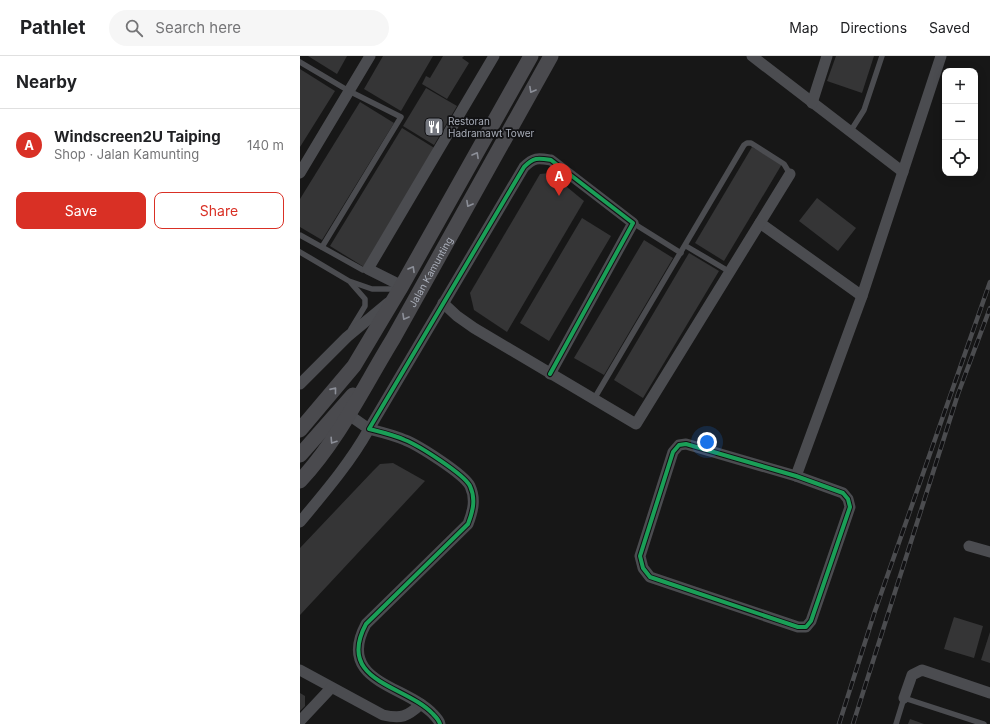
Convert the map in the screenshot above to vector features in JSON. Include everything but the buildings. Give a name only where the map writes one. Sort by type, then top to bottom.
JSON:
[{"type":"main road","name":"Jalan Kamunting","points":[[300,430],[354,366],[399,291],[531,56]]},
{"type":"main road","name":"Jalan Kamunting","points":[[300,481],[328,448],[349,415],[551,56]]},
{"type":"main road","points":[[300,455],[369,378]]},
{"type":"street","points":[[300,173],[370,56]]},
{"type":"street","points":[[300,384],[347,337],[399,291],[368,269],[494,56]]},
{"type":"street","points":[[752,56],[903,172]]},
{"type":"street","points":[[812,103],[827,56]]},
{"type":"street","points":[[796,476],[862,296],[941,56]]},
{"type":"street","points":[[300,522],[340,474],[356,452],[524,167],[532,160],[541,158],[551,160],[633,223],[550,374]]},
{"type":"street","points":[[443,303],[457,316],[474,328],[636,424],[790,174]]},
{"type":"street","points":[[760,223],[862,296]]},
{"type":"street","points":[[349,415],[369,429],[405,440],[460,474],[469,485],[474,498],[473,511],[468,524],[366,624],[359,638],[359,651],[362,664],[371,675],[386,686],[421,704],[442,723]]},
{"type":"street","points":[[686,444],[796,476],[843,493],[848,499],[850,507],[812,621],[806,627],[798,627],[650,577],[643,568],[640,556],[673,452],[679,445],[686,444]]},
{"type":"street","points":[[969,546],[990,552]]},
{"type":"street","points":[[300,670],[383,715],[404,720],[421,704]]},
{"type":"street","points":[[904,698],[912,675],[922,670],[990,693]]},
{"type":"street","points":[[300,721],[331,688]]},
{"type":"lane","points":[[302,56],[300,61],[349,90],[401,117],[322,247]]},
{"type":"lane","points":[[850,132],[864,110],[882,56]]},
{"type":"lane","points":[[594,399],[747,143],[751,143],[784,164],[790,174]]},
{"type":"lane","points":[[633,223],[682,253]]},
{"type":"lane","points":[[300,235],[363,270],[368,269]]},
{"type":"lane","points":[[686,246],[730,272]]},
{"type":"lane","points":[[300,252],[348,281],[362,293],[365,299],[365,306],[347,337]]},
{"type":"lane","points":[[348,281],[372,289],[399,291]]},
{"type":"lane","points":[[896,724],[904,698],[984,724]]},
{"type":"railway","points":[[839,724],[875,611],[990,282]]},
{"type":"railway","points":[[853,724],[958,394],[990,308]]},
{"type":"cycle path","points":[[440,724],[435,716],[421,704],[378,680],[366,670],[360,658],[359,643],[366,624],[468,524],[473,505],[472,491],[470,486],[459,474],[440,460],[411,443],[369,429],[524,167],[531,161],[539,159],[551,160],[633,223],[550,374]]},
{"type":"cycle path","points":[[686,444],[796,476],[843,493],[848,499],[850,507],[811,621],[806,627],[798,627],[650,577],[643,568],[640,556],[673,452],[679,445],[686,444]]},
{"type":"place","name":"Restoran Hadramawt Tower","points":[[434,127]]},
{"type":"place","name":"Windscreen2U Taiping","points":[[559,196]]}]
